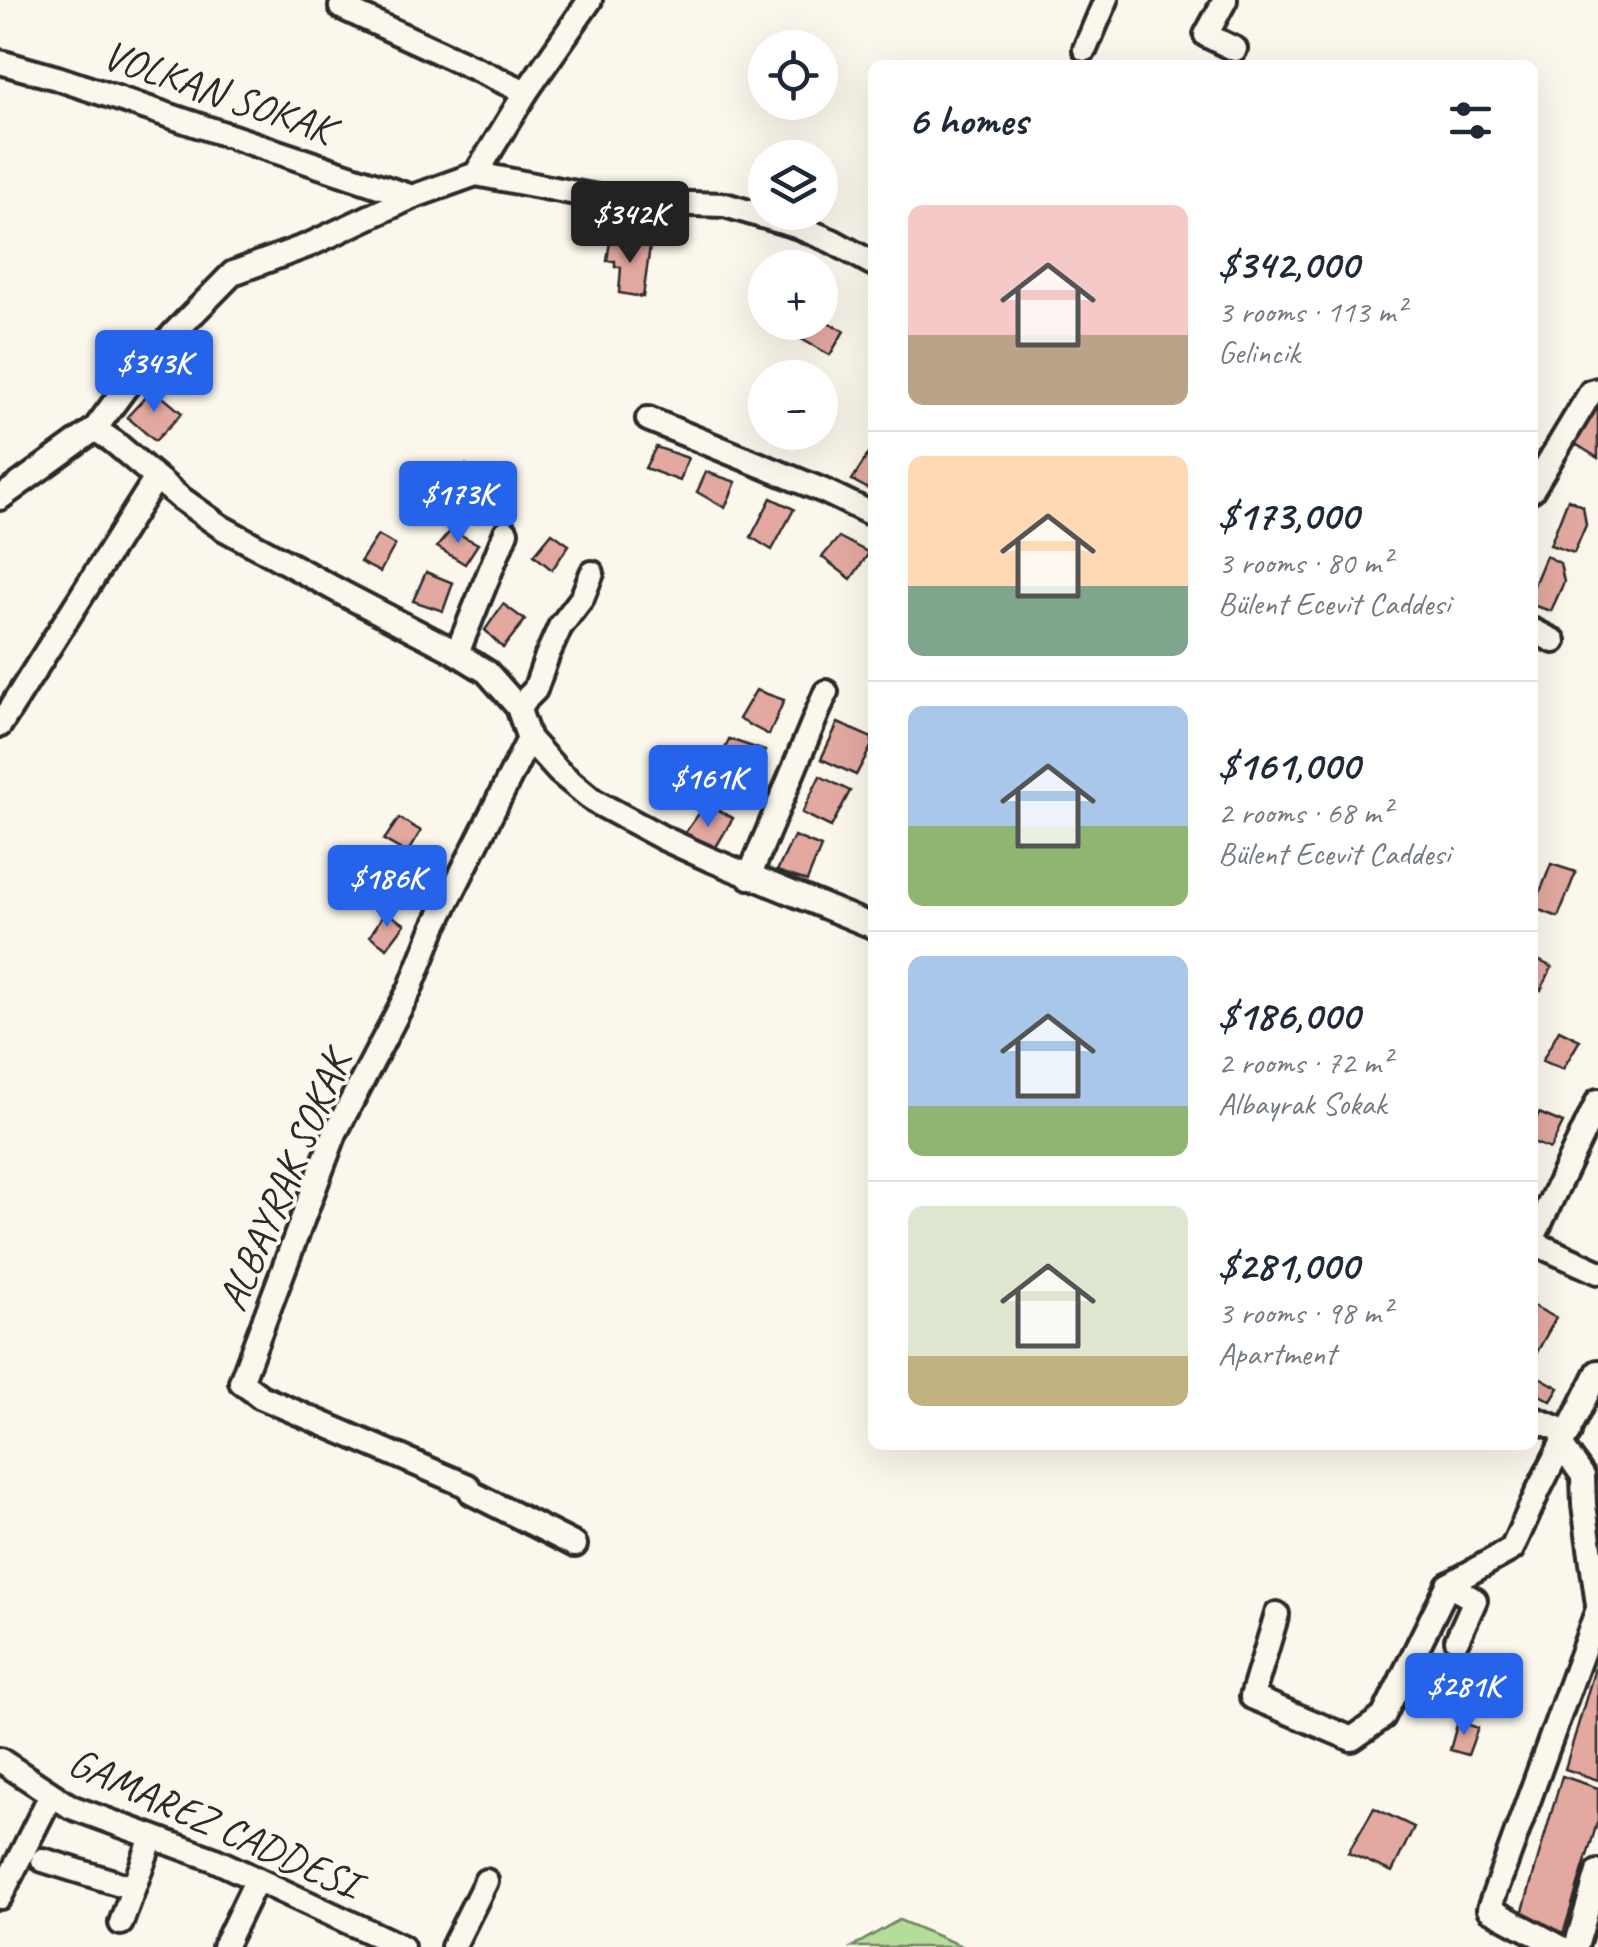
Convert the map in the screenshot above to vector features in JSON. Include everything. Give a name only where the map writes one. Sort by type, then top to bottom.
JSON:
[{"type":"street","points":[[476,174],[526,92],[590,0]]},
{"type":"street","points":[[1086,49],[1106,0]]},
{"type":"street","points":[[1224,0],[1206,35],[1236,49]]},
{"type":"street","points":[[340,7],[526,92]]},
{"type":"street","name":"VOLKAN SOKAK","points":[[0,62],[412,197]]},
{"type":"street","points":[[0,498],[95,430],[126,386],[233,273],[476,174],[623,202],[725,205],[796,226],[868,261]]},
{"type":"street","points":[[1538,480],[1591,392],[1598,390]]},
{"type":"street","points":[[648,419],[868,512]]},
{"type":"street","points":[[95,430],[221,527],[487,672],[518,707],[529,739],[559,772],[594,801],[663,838],[868,924]]},
{"type":"street","points":[[0,725],[156,478]]},
{"type":"street","points":[[457,654],[506,532]]},
{"type":"street","points":[[518,707],[535,690],[560,627],[582,598],[592,573]]},
{"type":"street","points":[[1538,633],[1554,641]]},
{"type":"street","points":[[750,876],[826,692]]},
{"type":"street","name":"ALBAYRAK SOKAK","points":[[529,739],[336,1134],[241,1382],[261,1397],[468,1486],[472,1493],[575,1545]]},
{"type":"street","points":[[1538,1228],[1598,1101]]},
{"type":"street","points":[[1538,1244],[1598,1272]]},
{"type":"street","points":[[1278,1614],[1252,1697],[1352,1739],[1383,1717],[1448,1584],[1512,1550],[1598,1372]]},
{"type":"street","points":[[1538,1422],[1566,1439],[1583,1476],[1598,1606],[1489,1909],[1560,1947]]},
{"type":"street","points":[[1448,1584],[1475,1600],[1458,1640]]},
{"type":"street","name":"GAMAREZ CADDESI","points":[[0,1760],[71,1807],[214,1859],[370,1941],[402,1947]]},
{"type":"street","points":[[0,1897],[51,1795]]},
{"type":"street","points":[[121,1923],[152,1836]]},
{"type":"street","points":[[43,1860],[133,1888]]},
{"type":"street","points":[[1576,1947],[1598,1872]]},
{"type":"street","points":[[224,1947],[256,1881]]},
{"type":"street","points":[[454,1947],[486,1881]]},
{"type":"green space","points":[[899,1920],[964,1947],[852,1947]]},
{"type":"building","points":[[610,241],[650,246],[643,297],[619,293],[621,267],[615,267],[615,261],[607,261]]},
{"type":"building","points":[[838,328],[844,331],[830,355],[803,340],[838,340]]},
{"type":"building","points":[[153,389],[182,413],[155,441],[127,417]]},
{"type":"building","points":[[1598,404],[1598,458],[1574,443]]},
{"type":"building","points":[[656,447],[688,458],[680,481],[645,468]]},
{"type":"building","points":[[868,454],[868,489],[852,480]]},
{"type":"building","points":[[466,465],[489,482],[470,506],[448,487]]},
{"type":"building","points":[[706,472],[736,482],[725,508],[697,492]]},
{"type":"building","points":[[771,498],[794,509],[772,550],[751,537]]},
{"type":"building","points":[[1568,499],[1583,506],[1586,525],[1574,553],[1550,545]]},
{"type":"building","points":[[451,530],[478,544],[465,564],[437,547]]},
{"type":"building","points":[[552,533],[569,545],[552,570],[534,555]]},
{"type":"building","points":[[378,535],[395,545],[380,572],[360,562]]},
{"type":"building","points":[[839,537],[868,552],[851,579],[822,557]]},
{"type":"building","points":[[1546,556],[1560,563],[1564,582],[1551,611],[1538,607],[1538,575]]},
{"type":"building","points":[[426,572],[453,583],[443,611],[413,601]]},
{"type":"building","points":[[503,604],[525,620],[503,648],[485,630]]},
{"type":"building","points":[[756,690],[784,700],[769,735],[739,719]]},
{"type":"building","points":[[838,723],[868,736],[868,752],[856,775],[821,759]]},
{"type":"building","points":[[729,739],[765,751],[747,788],[717,769]]},
{"type":"building","points":[[820,776],[850,791],[831,827],[802,813]]},
{"type":"building","points":[[706,804],[733,818],[709,859],[684,834]]},
{"type":"building","points":[[399,818],[421,831],[407,853],[384,840]]},
{"type":"building","points":[[794,836],[821,847],[807,881],[777,871]]},
{"type":"building","points":[[1551,864],[1576,872],[1558,917],[1538,910],[1538,898]]},
{"type":"building","points":[[385,912],[405,924],[387,948],[370,936]]},
{"type":"building","points":[[1538,960],[1552,967],[1541,990],[1538,988]]},
{"type":"building","points":[[1559,1030],[1580,1040],[1563,1069],[1542,1061]]},
{"type":"building","points":[[1538,1115],[1563,1123],[1550,1149],[1538,1144]]},
{"type":"building","points":[[1538,1308],[1556,1318],[1538,1350]]},
{"type":"building","points":[[1538,1376],[1559,1388],[1551,1401],[1538,1394]]},
{"type":"building","points":[[1484,1650],[1508,1658],[1496,1690],[1473,1680]]},
{"type":"building","points":[[1598,1658],[1598,1780],[1565,1769]]},
{"type":"building","points":[[1458,1721],[1478,1728],[1468,1755],[1450,1750]]},
{"type":"building","points":[[1562,1776],[1598,1788],[1598,1820],[1563,1934],[1520,1921]]},
{"type":"building","points":[[1374,1808],[1414,1827],[1392,1872],[1348,1853]]}]
